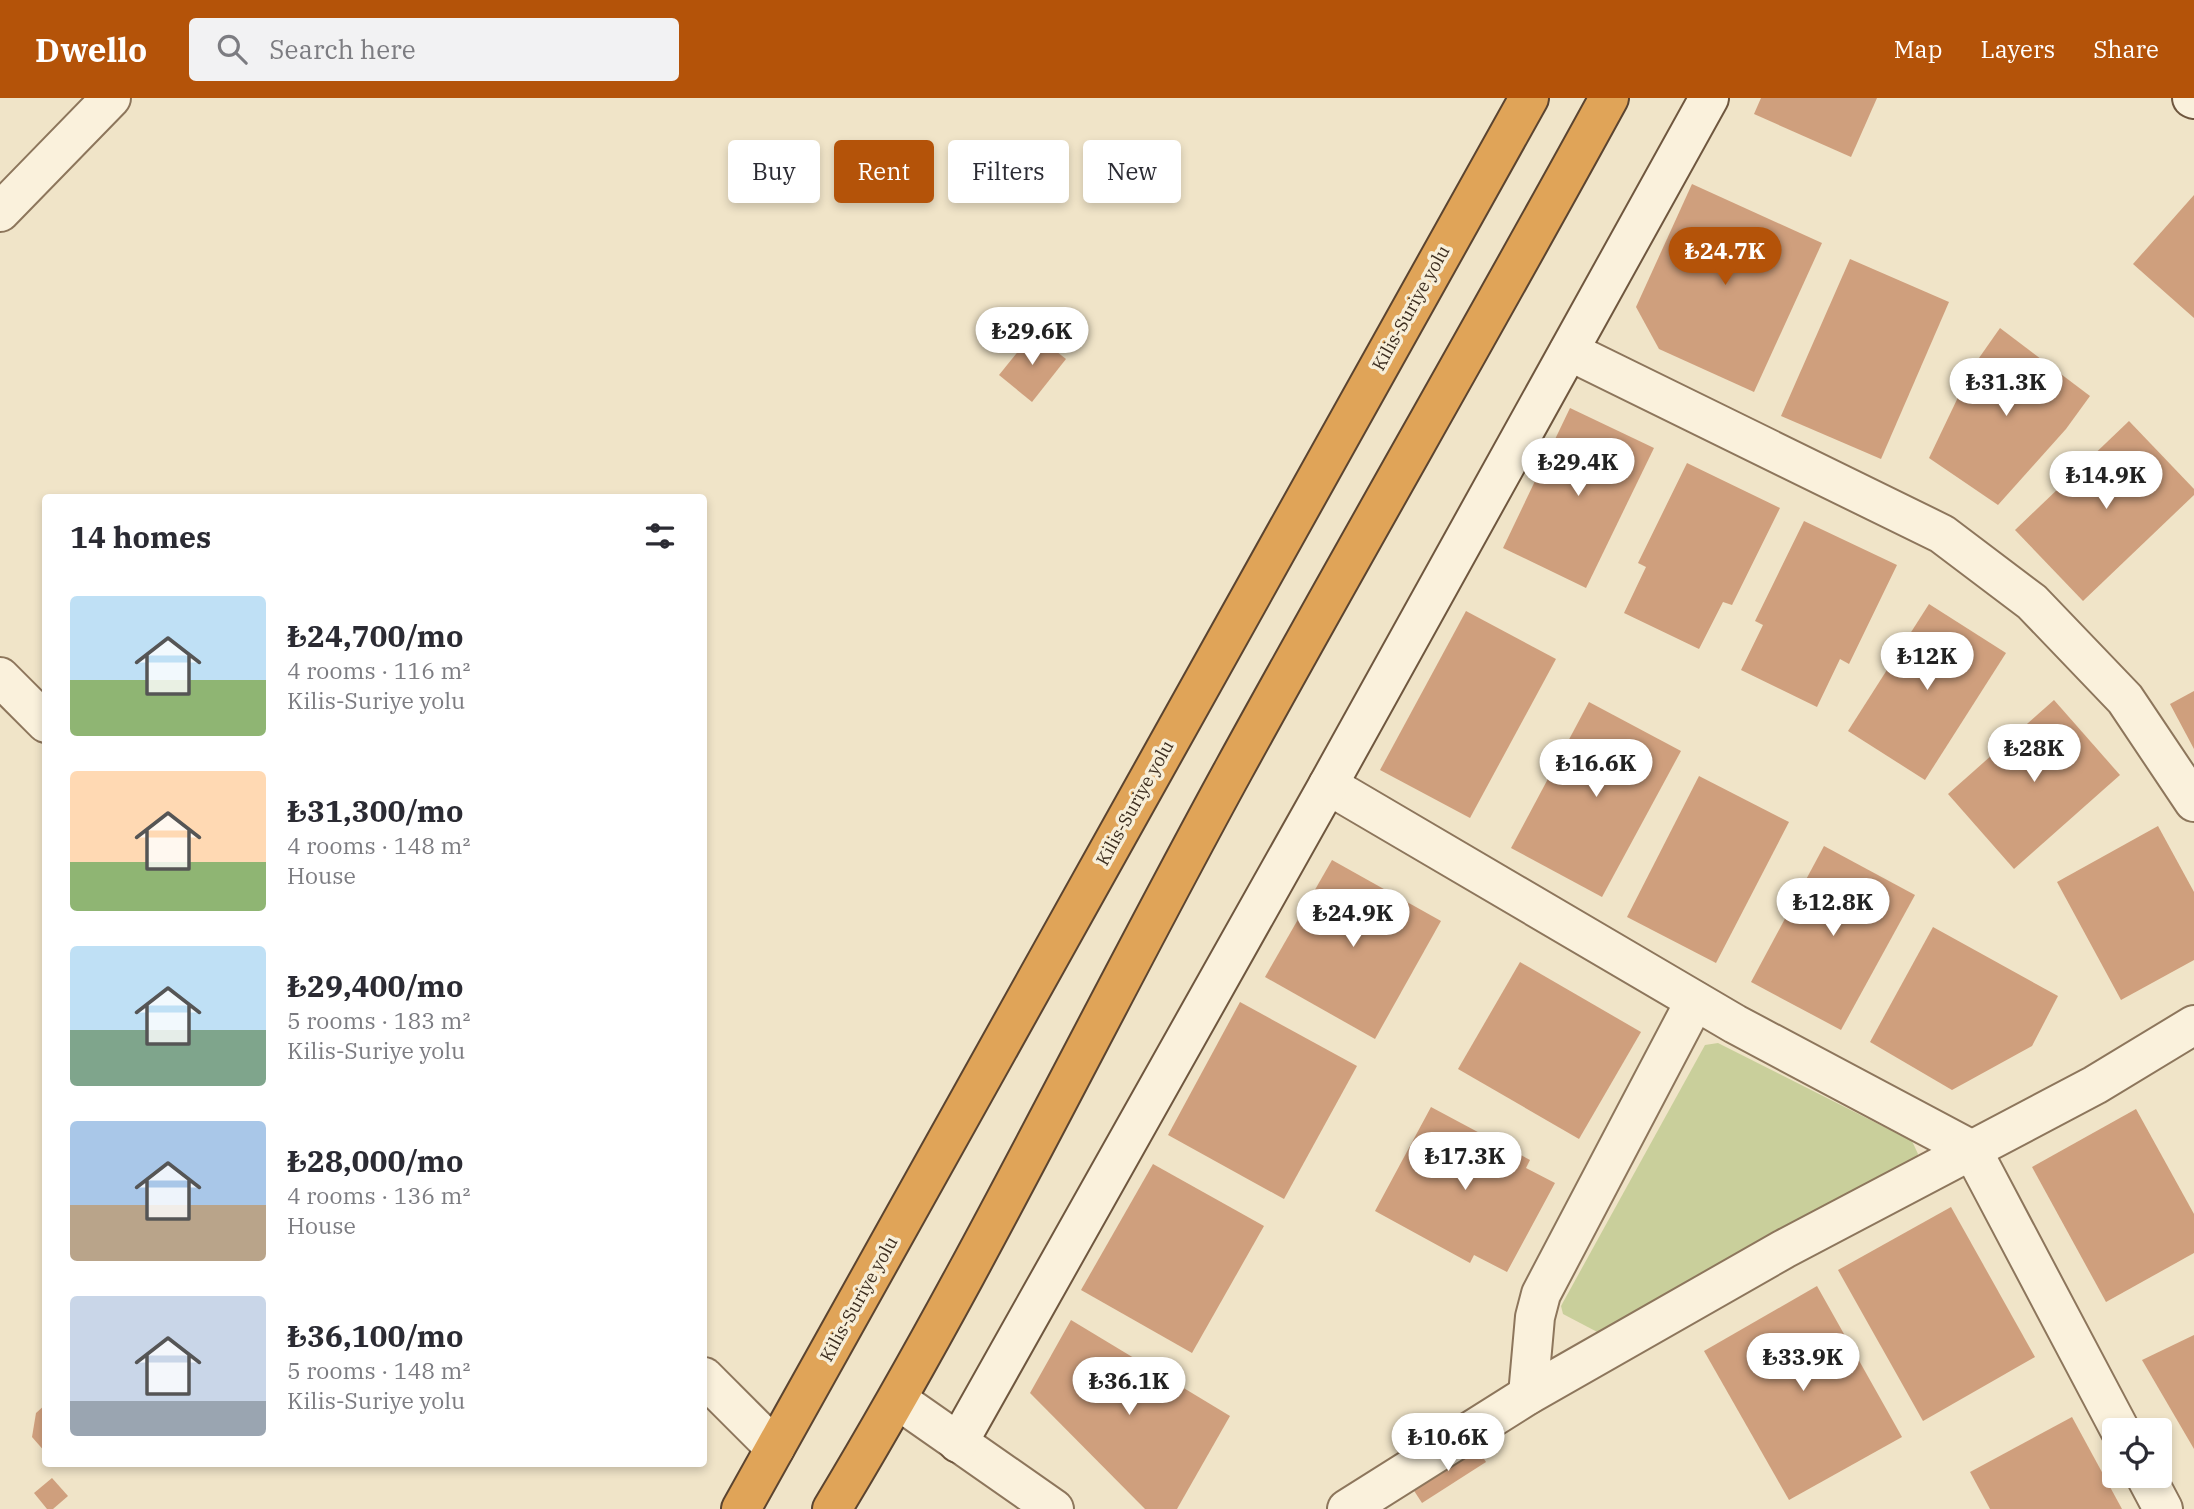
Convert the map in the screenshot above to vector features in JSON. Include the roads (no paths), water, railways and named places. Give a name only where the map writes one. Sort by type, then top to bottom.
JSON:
[{"type":"highway","name":"Kilis-Suriye yolu","points":[[741,1509],[1529,98]]},
{"type":"highway","points":[[832,1509],[898,1401],[1234,770],[1609,98]]},
{"type":"street","points":[[0,212],[111,98]]},
{"type":"street","points":[[958,1443],[1328,785],[1709,98]]},
{"type":"street","points":[[1569,351],[1942,534],[2032,602],[2125,699],[2194,802]]},
{"type":"street","points":[[0,677],[42,719]]},
{"type":"street","points":[[1328,785],[1695,1001],[1972,1150],[2114,1418]]},
{"type":"street","points":[[1528,1395],[1535,1317],[1541,1294],[1695,1001]]},
{"type":"street","points":[[1347,1509],[1528,1395],[1784,1249],[2095,1086],[2194,1025]]},
{"type":"street","points":[[707,1380],[775,1448]]},
{"type":"street","points":[[898,1401],[1054,1509]]},
{"type":"street","points":[[2152,1488],[2162,1509]]}]
